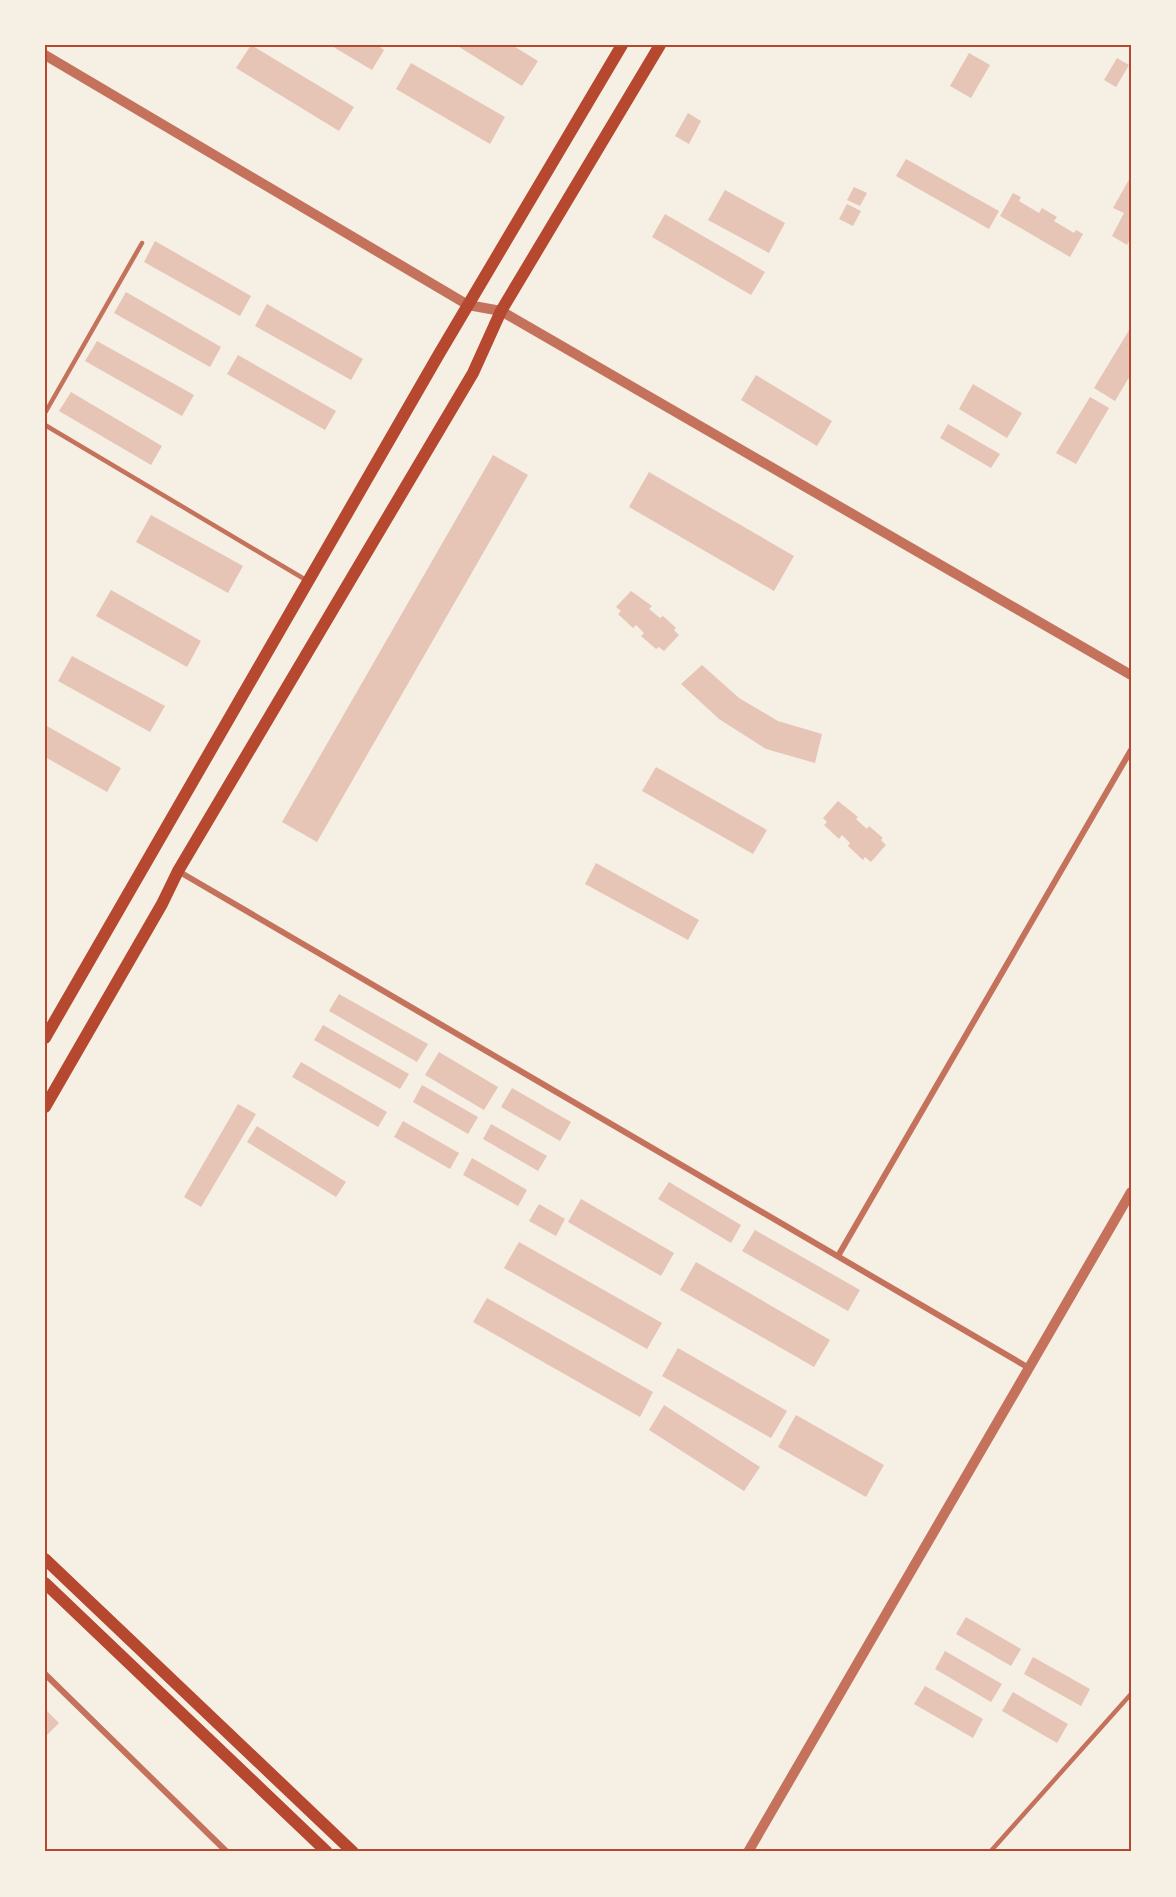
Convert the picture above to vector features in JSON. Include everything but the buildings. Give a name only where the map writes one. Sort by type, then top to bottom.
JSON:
[{"type":"main road","points":[[45,1038],[468,305],[622,45]]},
{"type":"main road","points":[[45,1107],[162,904],[178,871],[473,373],[501,311],[660,45]]},
{"type":"main road","points":[[45,1559],[353,1852]]},
{"type":"main road","points":[[45,1583],[327,1852]]},
{"type":"street","points":[[45,55],[468,305],[501,311],[1131,675]]},
{"type":"street","points":[[837,1256],[1131,750]]},
{"type":"street","points":[[178,871],[1029,1368]]},
{"type":"street","points":[[748,1852],[1131,1192]]},
{"type":"street","points":[[45,1674],[227,1852]]},
{"type":"lane","points":[[45,413],[142,243]]},
{"type":"lane","points":[[45,424],[309,582]]},
{"type":"lane","points":[[990,1852],[1131,1694]]}]
